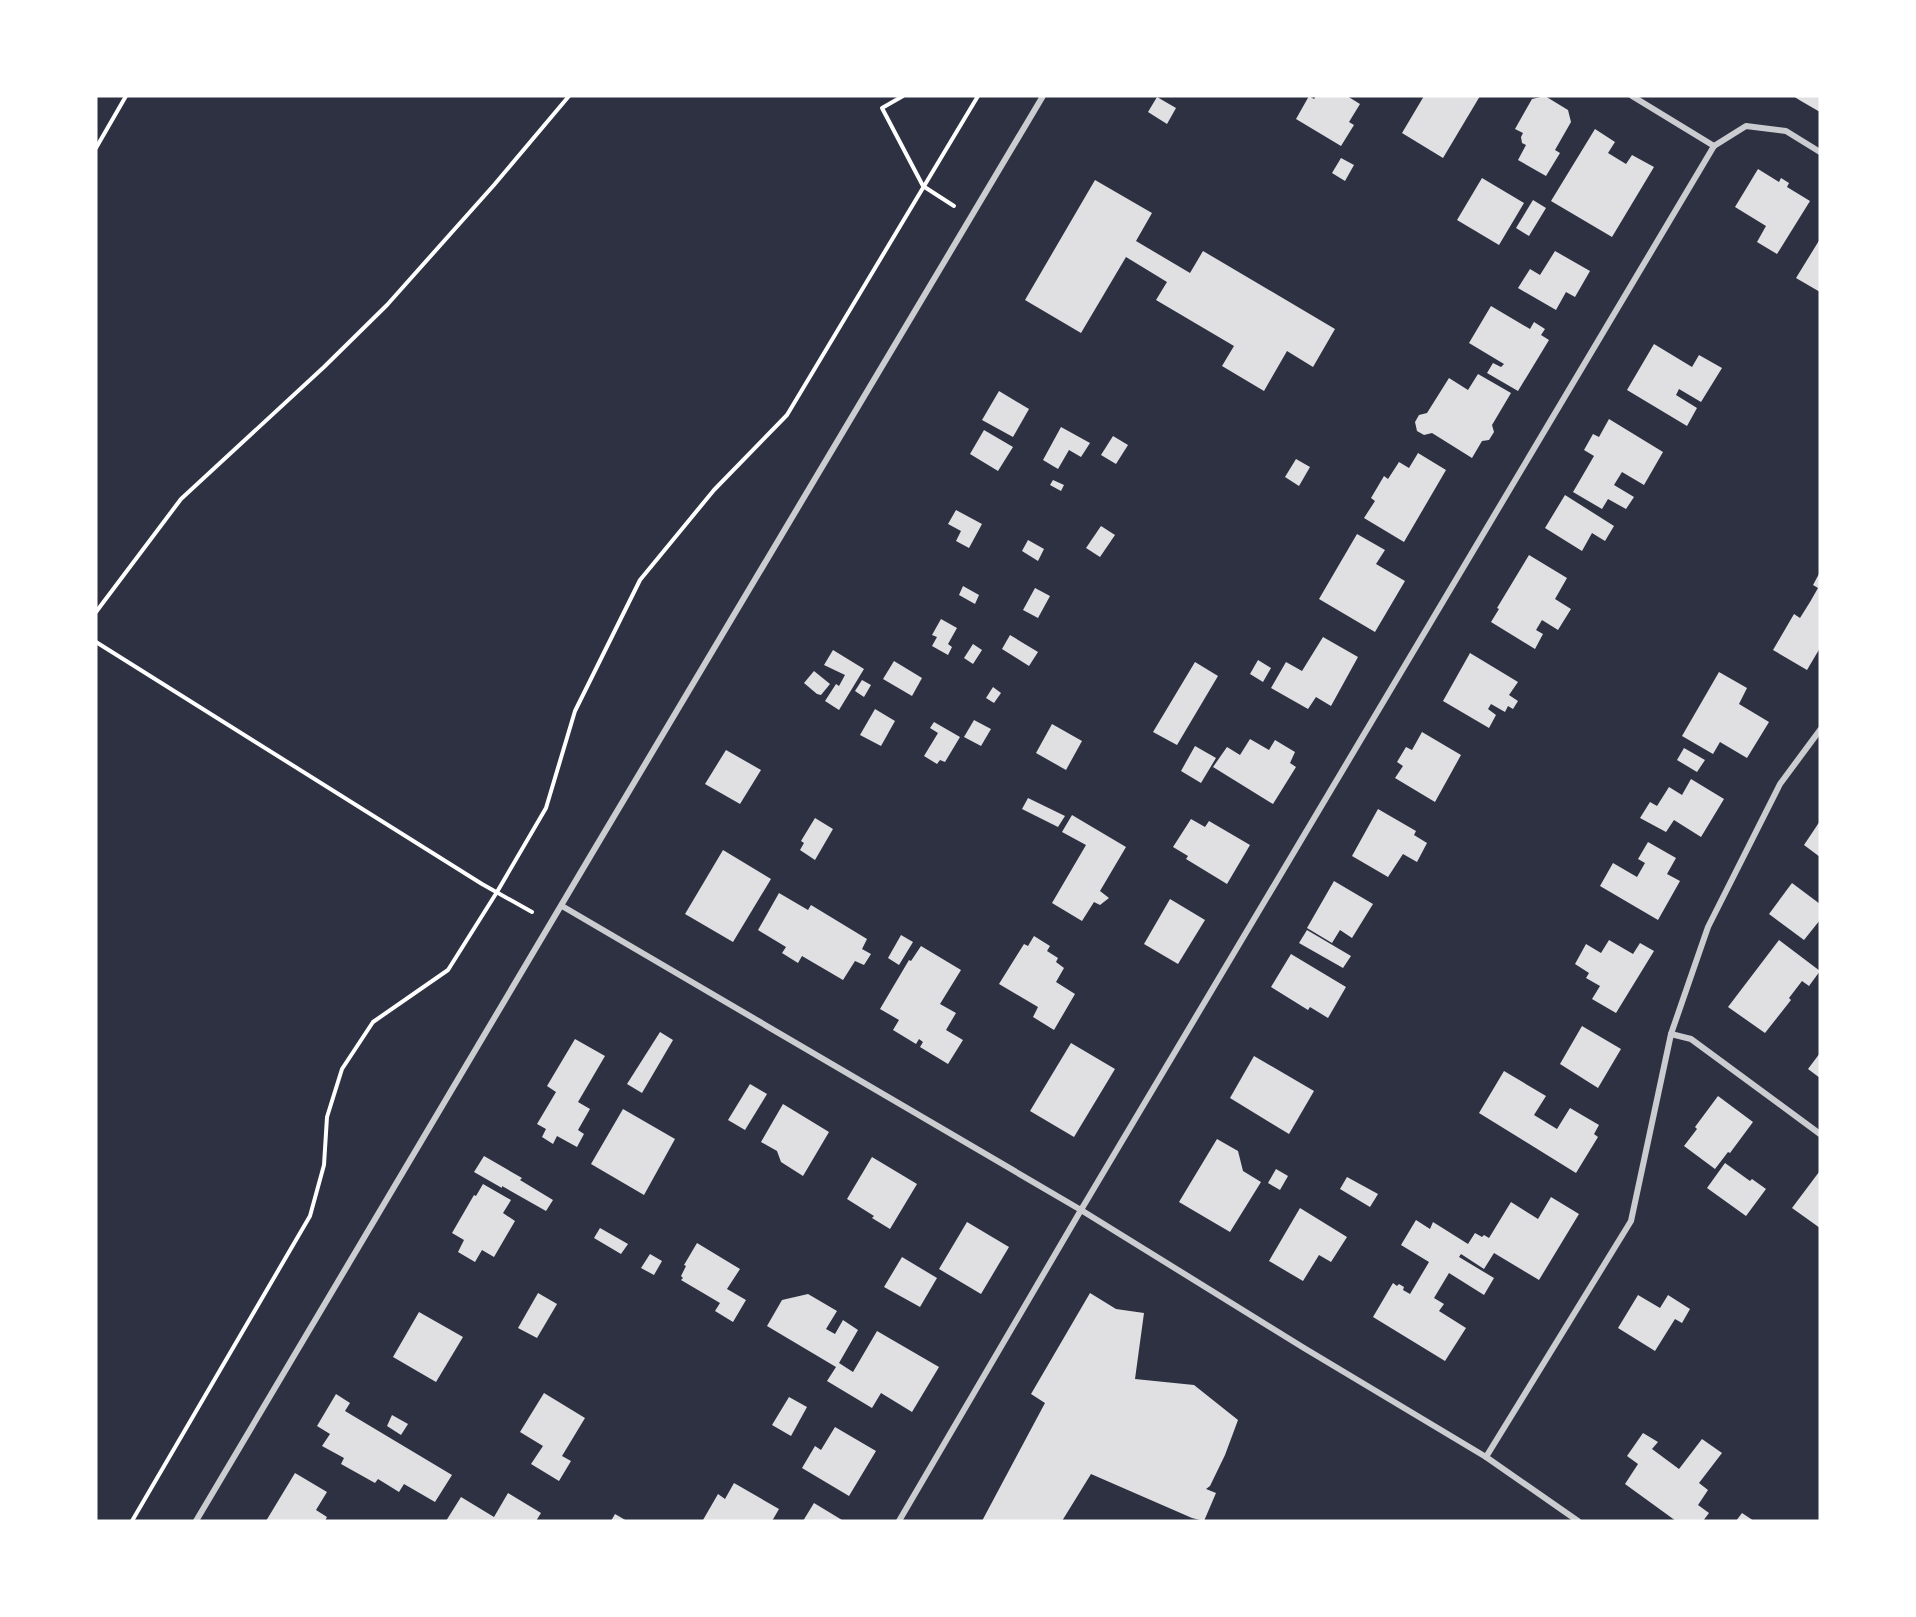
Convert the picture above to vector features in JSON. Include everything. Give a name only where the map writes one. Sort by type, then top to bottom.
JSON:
[{"type":"street","points":[[196,1521],[1042,96]]},
{"type":"street","points":[[1632,96],[1714,146]]},
{"type":"street","points":[[899,1521],[1081,1210],[1714,146],[1746,126],[1786,131],[1820,152]]},
{"type":"street","points":[[1486,1457],[1631,1221],[1671,1034],[1708,927],[1780,784],[1820,730]]},
{"type":"street","points":[[562,906],[1081,1210],[1486,1457],[1578,1521]]},
{"type":"street","points":[[1671,1034],[1691,1039],[1820,1134]]},
{"type":"path","points":[[96,147],[126,96]]},
{"type":"path","points":[[96,612],[181,499],[324,367],[387,305],[494,185],[569,96]]},
{"type":"path","points":[[903,96],[882,108],[923,186],[970,217]]},
{"type":"path","points":[[132,1521],[310,1216],[324,1164],[327,1118],[342,1069],[373,1022],[448,970],[546,808],[575,711],[640,580],[714,490],[787,415],[978,96]]},
{"type":"path","points":[[96,642],[482,884],[552,923]]},
{"type":"building","points":[[1309,96],[1314,99],[1316,96],[1347,96],[1360,104],[1349,122],[1354,125],[1341,146],[1296,119]]},
{"type":"building","points":[[1424,96],[1480,96],[1443,158],[1402,133]]},
{"type":"building","points":[[1545,96],[1568,110],[1571,122],[1555,150],[1560,153],[1546,176],[1518,160],[1526,145],[1522,143],[1523,133],[1515,129],[1532,99]]},
{"type":"building","points":[[1793,96],[1820,96],[1820,112],[1801,101]]},
{"type":"building","points":[[1157,97],[1176,108],[1167,124],[1148,112]]},
{"type":"building","points":[[1595,129],[1615,142],[1608,153],[1626,164],[1632,155],[1654,167],[1612,237],[1551,201]]},
{"type":"building","points":[[1341,158],[1354,165],[1345,181],[1332,173]]},
{"type":"building","points":[[1758,169],[1779,182],[1781,178],[1789,183],[1787,187],[1810,201],[1777,254],[1757,242],[1766,226],[1735,207]]},
{"type":"building","points":[[1482,178],[1524,203],[1499,245],[1457,220]]},
{"type":"building","points":[[1095,180],[1152,213],[1136,241],[1190,273],[1203,251],[1335,329],[1313,367],[1287,351],[1264,391],[1222,366],[1234,346],[1156,300],[1167,282],[1126,257],[1081,333],[1025,300]]},
{"type":"building","points":[[1533,200],[1546,208],[1529,236],[1516,228]]},
{"type":"building","points":[[1820,239],[1820,292],[1796,278]]},
{"type":"building","points":[[1555,251],[1590,271],[1575,297],[1566,292],[1556,310],[1518,288],[1530,269],[1540,275]]},
{"type":"building","points":[[1491,306],[1530,329],[1534,322],[1545,329],[1541,335],[1549,340],[1518,391],[1487,373],[1493,363],[1501,367],[1504,364],[1469,343]]},
{"type":"building","points":[[1654,344],[1692,367],[1699,355],[1722,368],[1701,402],[1679,389],[1676,395],[1697,408],[1687,426],[1627,390]]},
{"type":"building","points":[[1478,374],[1511,393],[1492,425],[1494,432],[1489,440],[1482,441],[1472,458],[1432,433],[1424,435],[1417,431],[1415,422],[1419,415],[1427,413],[1449,378],[1468,390]]},
{"type":"building","points":[[999,391],[1029,409],[1013,437],[982,420]]},
{"type":"building","points":[[1609,419],[1663,452],[1644,485],[1622,472],[1614,485],[1634,497],[1626,509],[1608,499],[1602,509],[1573,492],[1594,456],[1584,450],[1593,434],[1599,437]]},
{"type":"building","points":[[1061,427],[1090,443],[1081,457],[1069,450],[1058,469],[1043,460]]},
{"type":"building","points":[[984,430],[1013,447],[998,471],[970,454]]},
{"type":"building","points":[[1113,436],[1128,445],[1116,464],[1101,455]]},
{"type":"building","points":[[1418,453],[1446,470],[1404,542],[1364,518],[1375,501],[1371,498],[1384,476],[1388,479],[1399,462],[1409,468]]},
{"type":"building","points":[[1296,459],[1310,467],[1299,486],[1285,477]]},
{"type":"building","points":[[1053,480],[1064,485],[1061,491],[1050,485]]},
{"type":"building","points":[[1565,495],[1614,526],[1605,541],[1592,533],[1582,551],[1545,528]]},
{"type":"building","points":[[956,510],[982,524],[969,548],[956,541],[961,531],[948,524]]},
{"type":"building","points":[[1101,526],[1115,535],[1100,557],[1086,548]]},
{"type":"building","points":[[1357,534],[1385,550],[1376,564],[1405,581],[1375,632],[1319,599]]},
{"type":"building","points":[[1028,540],[1044,549],[1038,561],[1022,551]]},
{"type":"building","points":[[1529,555],[1567,578],[1555,599],[1571,609],[1558,630],[1542,620],[1536,630],[1543,634],[1535,649],[1491,622]]},
{"type":"building","points":[[1820,572],[1820,648],[1807,670],[1773,650],[1794,614],[1800,618],[1810,602],[1818,588],[1813,585]]},
{"type":"building","points":[[963,586],[979,595],[975,604],[959,595]]},
{"type":"building","points":[[1035,588],[1050,596],[1038,618],[1023,610]]},
{"type":"building","points":[[941,619],[957,628],[948,644],[952,647],[948,655],[932,646],[937,637],[932,635]]},
{"type":"building","points":[[1010,635],[1038,652],[1029,666],[1002,649]]},
{"type":"building","points":[[1323,637],[1358,657],[1331,706],[1316,697],[1308,709],[1271,688],[1286,662],[1302,671]]},
{"type":"building","points":[[973,644],[982,650],[973,664],[964,658]]},
{"type":"building","points":[[833,650],[864,669],[839,710],[825,701],[836,684],[839,686],[845,675],[824,665]]},
{"type":"building","points":[[1470,653],[1518,682],[1509,695],[1518,701],[1513,709],[1508,706],[1505,712],[1491,704],[1488,709],[1496,715],[1489,728],[1443,701]]},
{"type":"building","points":[[1258,660],[1271,668],[1263,682],[1250,674]]},
{"type":"building","points":[[894,661],[922,678],[912,696],[883,679]]},
{"type":"building","points":[[1195,662],[1218,676],[1177,745],[1153,732]]},
{"type":"building","points":[[814,671],[830,684],[821,695],[804,683]]},
{"type":"building","points":[[1719,672],[1747,688],[1739,704],[1769,722],[1747,758],[1720,742],[1713,754],[1682,736]]},
{"type":"building","points":[[862,680],[871,685],[864,697],[855,691]]},
{"type":"building","points":[[993,687],[1001,693],[994,703],[986,698]]},
{"type":"building","points":[[875,709],[895,721],[881,746],[860,735]]},
{"type":"building","points":[[974,720],[991,729],[981,746],[964,737]]},
{"type":"building","points":[[934,722],[960,737],[945,762],[940,760],[937,764],[924,756],[938,733],[930,728]]},
{"type":"building","points":[[1052,724],[1082,741],[1066,770],[1036,753]]},
{"type":"building","points":[[1422,732],[1461,755],[1435,802],[1395,778],[1403,766],[1397,762],[1406,747],[1412,750]]},
{"type":"building","points":[[1250,739],[1269,750],[1275,740],[1295,752],[1290,763],[1296,767],[1273,804],[1213,767],[1227,747],[1240,755]]},
{"type":"building","points":[[1195,746],[1216,758],[1201,783],[1181,771]]},
{"type":"building","points":[[1684,748],[1705,760],[1697,772],[1677,760]]},
{"type":"building","points":[[726,750],[761,770],[740,804],[705,784]]},
{"type":"building","points":[[1691,779],[1724,799],[1701,837],[1674,820],[1666,832],[1640,818],[1650,802],[1657,806],[1669,787],[1682,795]]},
{"type":"building","points":[[1028,798],[1065,816],[1058,827],[1022,809]]},
{"type":"building","points":[[1378,809],[1416,831],[1414,835],[1427,843],[1417,862],[1403,854],[1388,877],[1352,856]]},
{"type":"building","points":[[1072,815],[1126,847],[1100,891],[1109,898],[1100,905],[1094,902],[1082,921],[1052,903],[1086,845],[1062,832]]},
{"type":"building","points":[[815,818],[833,829],[815,860],[800,850],[804,843],[801,841]]},
{"type":"building","points":[[1191,819],[1205,827],[1209,821],[1250,845],[1227,884],[1186,859],[1188,856],[1173,847]]},
{"type":"building","points":[[1820,821],[1820,857],[1804,845]]},
{"type":"building","points":[[1648,842],[1676,858],[1667,874],[1680,881],[1658,920],[1600,886],[1613,863],[1637,877],[1645,863],[1638,859]]},
{"type":"building","points":[[723,850],[771,879],[733,942],[685,914]]},
{"type":"building","points":[[1334,881],[1373,904],[1352,938],[1340,930],[1332,943],[1307,928]]},
{"type":"building","points":[[1792,883],[1820,904],[1820,920],[1804,940],[1769,914]]},
{"type":"building","points":[[779,893],[808,910],[811,905],[867,939],[862,949],[871,954],[864,965],[855,961],[843,980],[802,956],[798,963],[782,953],[786,947],[758,930]]},
{"type":"building","points":[[1170,899],[1205,920],[1178,964],[1144,944]]},
{"type":"building","points":[[1307,930],[1351,956],[1343,968],[1299,943]]},
{"type":"building","points":[[901,935],[913,942],[899,965],[888,958]]},
{"type":"building","points":[[1034,936],[1050,946],[1047,951],[1058,958],[1056,962],[1064,968],[1056,982],[1075,994],[1054,1030],[1033,1017],[1038,1007],[999,984],[1024,944],[1028,946]]},
{"type":"building","points":[[1609,940],[1633,954],[1640,943],[1654,951],[1616,1013],[1592,999],[1600,986],[1586,978],[1589,973],[1575,964],[1586,944],[1601,953]]},
{"type":"building","points":[[1779,940],[1820,971],[1809,986],[1802,981],[1789,998],[1791,1000],[1765,1033],[1728,1007]]},
{"type":"building","points":[[921,946],[961,970],[940,1004],[956,1013],[946,1030],[963,1040],[948,1064],[920,1047],[923,1042],[919,1039],[916,1044],[893,1030],[899,1020],[880,1009],[909,960],[911,961]]},
{"type":"building","points":[[1291,954],[1346,987],[1328,1018],[1310,1007],[1308,1010],[1271,987]]},
{"type":"building","points":[[1582,1026],[1621,1049],[1598,1088],[1560,1064]]},
{"type":"building","points":[[660,1032],[673,1040],[642,1093],[627,1084]]},
{"type":"building","points":[[575,1039],[605,1056],[578,1102],[590,1109],[578,1130],[584,1134],[577,1147],[557,1136],[553,1144],[542,1137],[546,1129],[537,1124],[556,1092],[547,1086]]},
{"type":"building","points":[[1071,1043],[1115,1069],[1074,1137],[1030,1111]]},
{"type":"building","points":[[1820,1053],[1820,1078],[1808,1069]]},
{"type":"building","points":[[1254,1056],[1314,1091],[1289,1134],[1230,1098]]},
{"type":"building","points":[[1504,1071],[1546,1096],[1534,1115],[1557,1129],[1570,1108],[1599,1125],[1594,1134],[1598,1137],[1576,1173],[1479,1113]]},
{"type":"building","points":[[750,1084],[767,1094],[745,1130],[728,1120]]},
{"type":"building","points":[[1718,1096],[1753,1122],[1715,1169],[1684,1146]]},
{"type":"building","points":[[783,1104],[829,1132],[803,1176],[781,1162],[777,1151],[761,1142]]},
{"type":"building","points":[[623,1109],[675,1139],[644,1195],[591,1164]]},
{"type":"building","points":[[1217,1139],[1238,1151],[1243,1171],[1261,1182],[1230,1232],[1179,1202]]},
{"type":"building","points":[[484,1156],[522,1178],[520,1180],[553,1200],[546,1211],[474,1172]]},
{"type":"building","points":[[872,1157],[917,1184],[890,1229],[847,1199]]},
{"type":"building","points":[[1725,1163],[1750,1181],[1752,1179],[1766,1189],[1746,1216],[1707,1188]]},
{"type":"building","points":[[1276,1169],[1288,1176],[1280,1190],[1268,1183]]},
{"type":"building","points":[[1820,1173],[1820,1228],[1792,1208]]},
{"type":"building","points":[[1347,1177],[1378,1194],[1370,1207],[1340,1189]]},
{"type":"building","points":[[483,1184],[511,1200],[503,1213],[515,1221],[494,1257],[482,1250],[475,1262],[458,1252],[464,1240],[452,1233]]},
{"type":"building","points":[[1551,1197],[1579,1214],[1539,1280],[1494,1253],[1484,1269],[1461,1254],[1459,1257],[1494,1278],[1484,1295],[1449,1273],[1434,1298],[1444,1304],[1439,1311],[1466,1328],[1445,1361],[1373,1317],[1393,1283],[1404,1287],[1403,1290],[1410,1294],[1429,1262],[1401,1245],[1416,1220],[1430,1229],[1433,1222],[1468,1244],[1475,1233],[1489,1238],[1511,1202],[1538,1219]]},
{"type":"building","points":[[1300,1208],[1347,1237],[1331,1262],[1319,1255],[1303,1281],[1269,1261]]},
{"type":"building","points":[[967,1222],[1009,1247],[981,1294],[939,1269]]},
{"type":"building","points":[[600,1228],[628,1244],[621,1254],[594,1238]]},
{"type":"building","points":[[697,1243],[740,1269],[727,1289],[746,1300],[733,1322],[715,1311],[720,1303],[681,1280],[686,1266],[684,1265]]},
{"type":"building","points":[[650,1254],[662,1261],[654,1275],[641,1268]]},
{"type":"building","points":[[902,1257],[937,1278],[920,1307],[884,1287]]},
{"type":"building","points":[[538,1293],[557,1304],[537,1338],[518,1328]]},
{"type":"building","points":[[1090,1293],[1116,1309],[1144,1313],[1135,1379],[1194,1385],[1238,1420],[1225,1455],[1210,1486],[1206,1489],[1216,1493],[1204,1521],[1192,1518],[1091,1474],[1062,1521],[982,1521],[1045,1403],[1031,1394]]},
{"type":"building","points":[[808,1294],[837,1311],[826,1329],[835,1334],[843,1320],[858,1330],[839,1363],[853,1372],[877,1331],[939,1367],[912,1412],[881,1393],[872,1408],[827,1381],[836,1367],[767,1326],[782,1300]]},
{"type":"building","points":[[1638,1295],[1660,1308],[1668,1295],[1690,1309],[1682,1323],[1675,1319],[1655,1351],[1618,1328]]},
{"type":"building","points":[[419,1312],[463,1337],[436,1382],[393,1357]]},
{"type":"building","points":[[544,1393],[585,1418],[562,1456],[571,1461],[559,1481],[531,1464],[543,1446],[520,1432]]},
{"type":"building","points":[[336,1394],[350,1403],[345,1411],[452,1475],[435,1502],[404,1484],[399,1492],[378,1479],[375,1483],[341,1464],[344,1458],[322,1446],[330,1434],[317,1426]]},
{"type":"building","points":[[789,1397],[807,1407],[791,1436],[772,1425]]},
{"type":"building","points":[[392,1415],[408,1424],[401,1435],[387,1426]]},
{"type":"building","points":[[835,1427],[876,1451],[849,1496],[802,1468],[815,1446],[821,1450]]},
{"type":"building","points":[[1643,1433],[1658,1442],[1652,1449],[1679,1469],[1702,1439],[1722,1453],[1699,1483],[1708,1490],[1698,1505],[1709,1513],[1703,1521],[1676,1521],[1625,1484],[1638,1464],[1627,1456]]},
{"type":"building","points":[[295,1473],[327,1492],[316,1510],[327,1517],[325,1521],[266,1521]]},
{"type":"building","points":[[734,1483],[779,1509],[772,1521],[703,1520],[718,1494],[725,1499]]},
{"type":"building","points":[[508,1493],[541,1513],[536,1521],[446,1521],[461,1497],[494,1517]]},
{"type":"building","points":[[814,1503],[842,1520],[803,1521]]},
{"type":"building","points":[[1742,1513],[1754,1521],[1736,1521]]},
{"type":"building","points":[[615,1514],[627,1521],[611,1521]]}]
